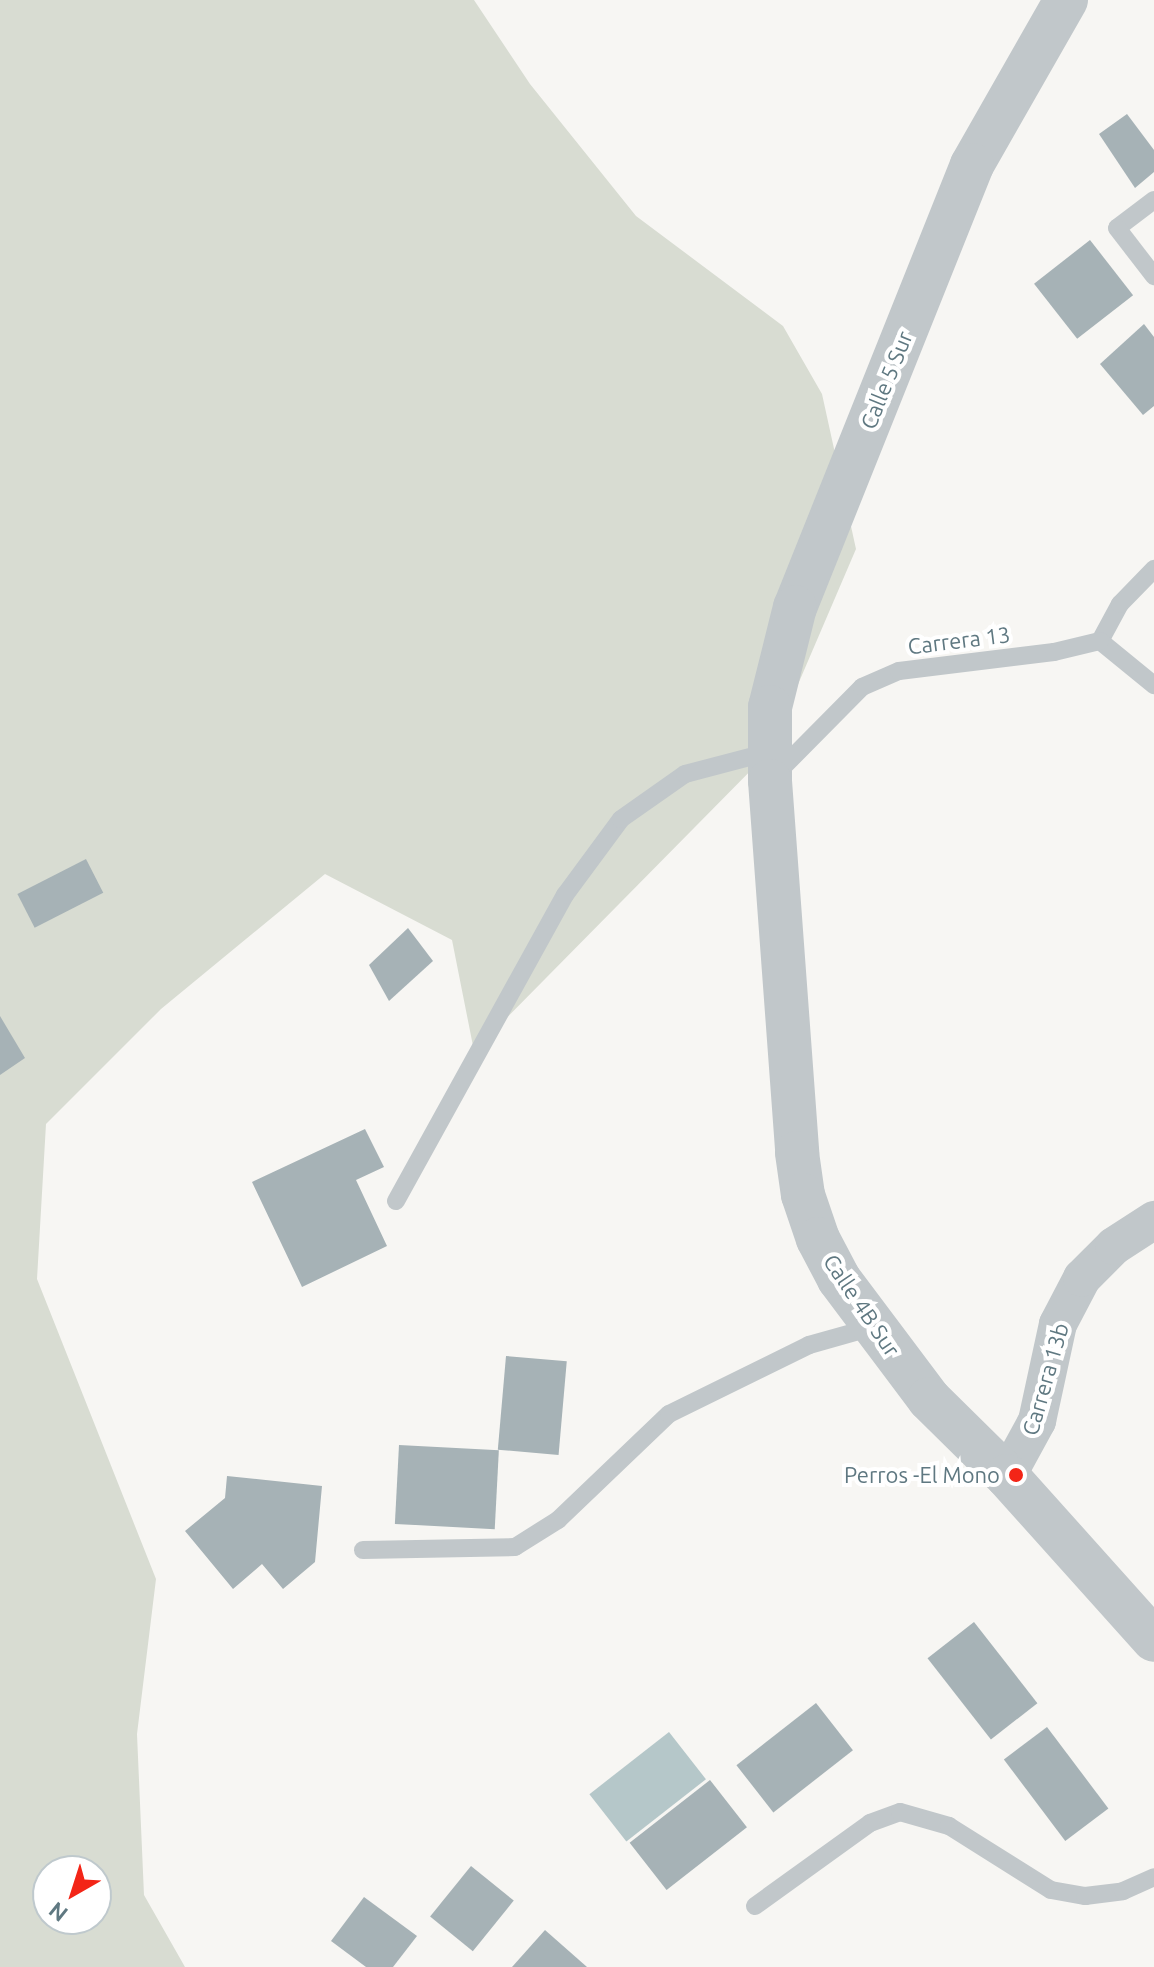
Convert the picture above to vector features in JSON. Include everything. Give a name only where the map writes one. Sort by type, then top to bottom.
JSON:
[{"type":"street","name":"Calle 5 Sur","points":[[769,766],[777,665],[795,607],[972,165],[1066,0]]},
{"type":"street","name":"Calle 4B Sur","points":[[769,766],[803,1195],[839,1279],[929,1399],[1007,1476],[1154,1640]]},
{"type":"street","name":"Carrera 13b","points":[[1007,1476],[1037,1421],[1058,1324],[1082,1278],[1114,1246],[1154,1220]]},
{"type":"lane","points":[[1154,200],[1117,228],[1154,276]]},
{"type":"lane","points":[[1154,569],[1120,604],[1100,641],[1154,685]]},
{"type":"lane","name":"Carrera 13","points":[[769,766],[862,687],[887,677],[1100,641]]},
{"type":"lane","points":[[396,1201],[565,895],[621,819],[685,774],[769,766]]},
{"type":"lane","points":[[363,1550],[515,1547],[558,1520],[669,1414],[809,1345],[873,1327]]},
{"type":"lane","points":[[755,1906],[870,1823],[900,1812],[949,1826],[1051,1890],[1085,1896],[1123,1891],[1154,1877]]},
{"type":"shaded area","points":[[0,0],[474,0],[530,84],[636,216],[783,326],[822,394],[856,549],[769,752],[474,1051],[452,940],[325,874],[161,1009],[46,1124],[37,1279],[156,1579],[137,1734],[144,1895],[185,1967],[0,1967]]},
{"type":"shaded area","points":[[669,1732],[706,1779],[626,1841],[589,1794]]},
{"type":"building","points":[[1127,114],[1154,150],[1154,172],[1135,188],[1099,134]]},
{"type":"building","points":[[1090,240],[1133,295],[1077,339],[1034,284]]},
{"type":"building","points":[[1144,324],[1154,337],[1154,406],[1143,415],[1100,364]]},
{"type":"building","points":[[86,859],[103,893],[35,928],[17,894]]},
{"type":"building","points":[[408,928],[433,961],[389,1001],[369,965]]},
{"type":"building","points":[[0,1016],[25,1058],[0,1075]]},
{"type":"building","points":[[365,1129],[384,1167],[356,1180],[387,1246],[302,1287],[252,1182]]},
{"type":"building","points":[[506,1356],[567,1361],[559,1455],[498,1450]]},
{"type":"building","points":[[399,1445],[499,1450],[495,1529],[395,1524]]},
{"type":"building","points":[[227,1476],[322,1486],[315,1562],[283,1589],[262,1564],[233,1589],[185,1531],[225,1498]]},
{"type":"building","points":[[974,1622],[1037,1703],[991,1739],[928,1658]]},
{"type":"building","points":[[816,1703],[853,1750],[773,1812],[736,1765]]},
{"type":"building","points":[[1047,1727],[1108,1808],[1065,1841],[1004,1759]]},
{"type":"building","points":[[710,1780],[747,1827],[667,1890],[630,1843]]},
{"type":"building","points":[[471,1866],[514,1901],[473,1951],[430,1917]]},
{"type":"building","points":[[364,1897],[417,1936],[393,1967],[366,1967],[331,1941]]},
{"type":"building","points":[[545,1930],[587,1967],[512,1967]]},
{"type":"place","name":"Perros -El Mono","points":[[1016,1475]]}]
